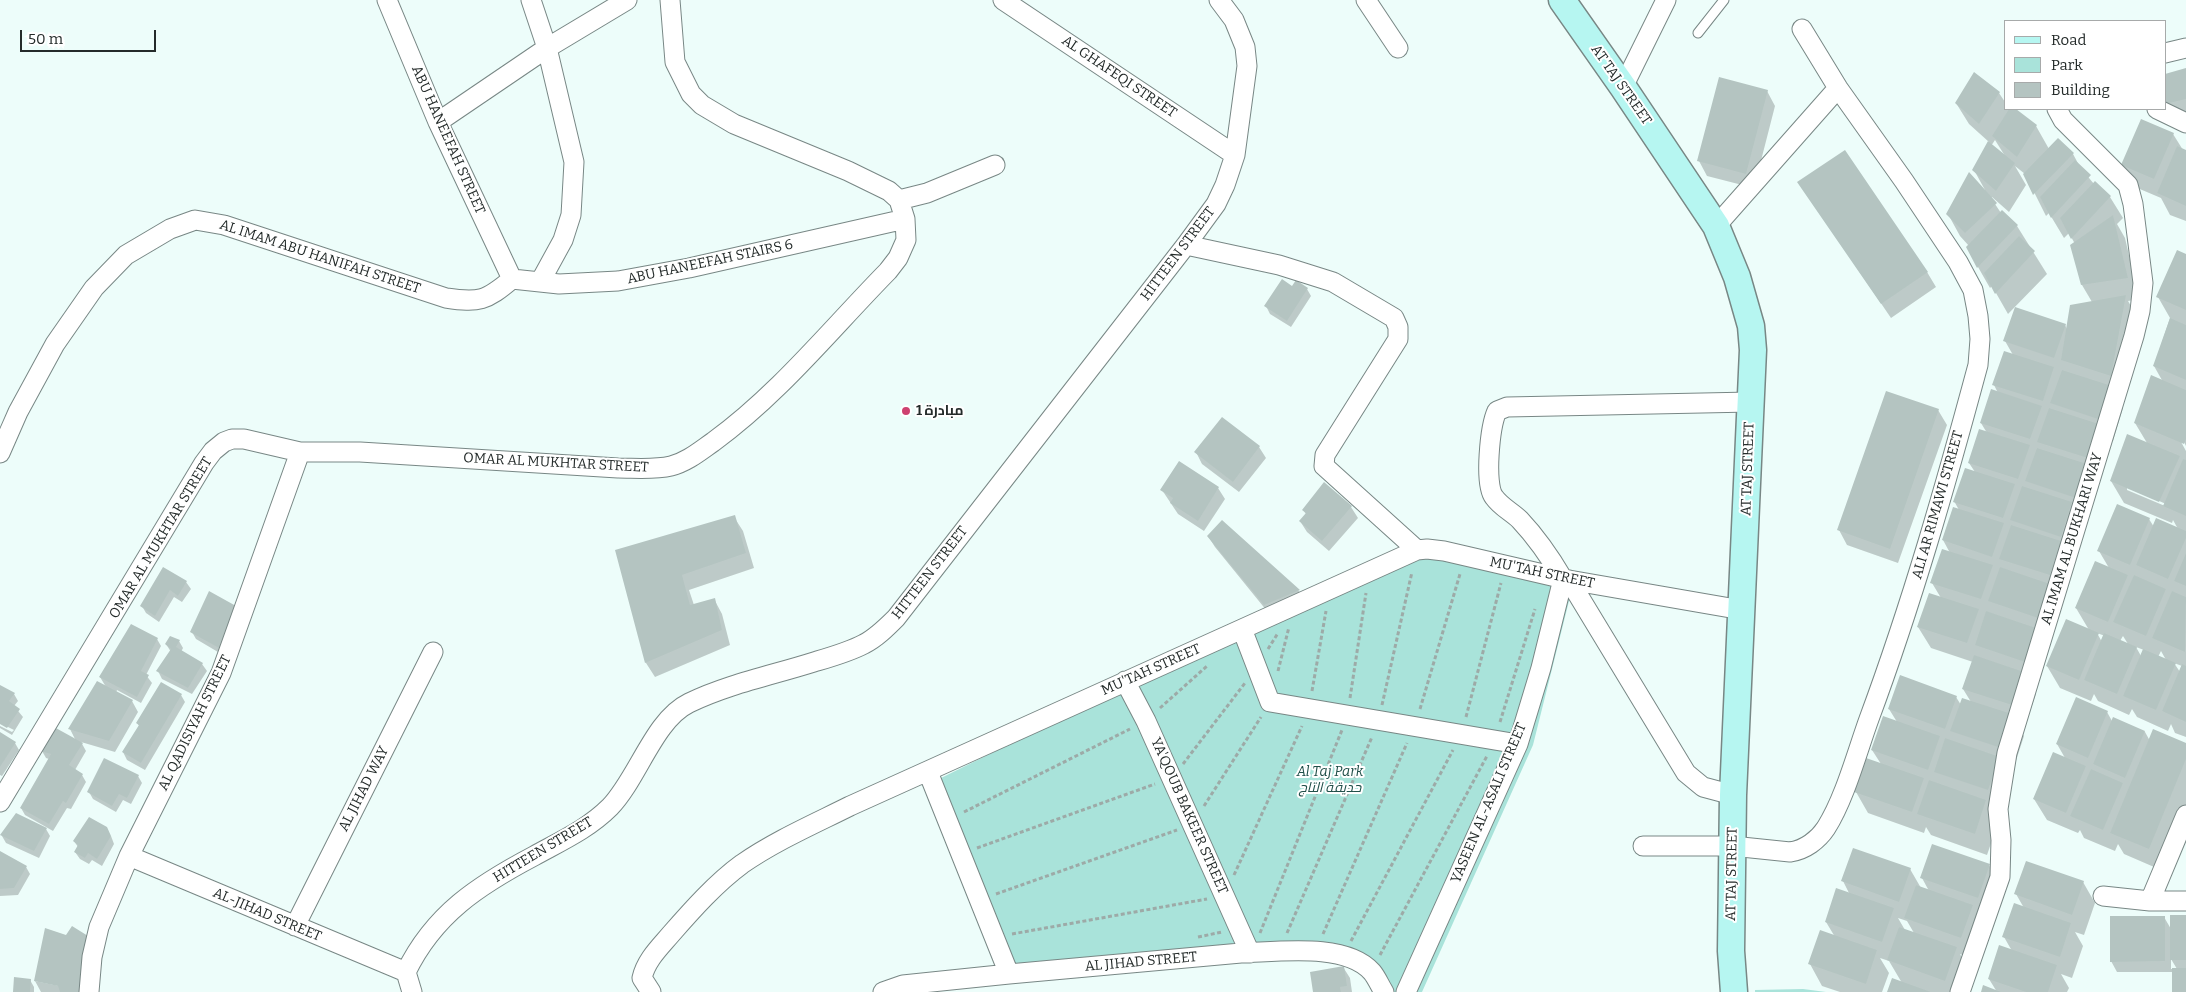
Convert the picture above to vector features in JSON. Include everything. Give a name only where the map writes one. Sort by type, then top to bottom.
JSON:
[{"type":"street","name":"ABU HANEEFAH STREET","points":[[387,0],[438,122],[512,279]]},
{"type":"street","points":[[531,0],[547,48],[574,162],[571,215],[563,240],[540,282]]},
{"type":"street","points":[[438,122],[547,48],[627,0]]},
{"type":"street","points":[[670,0],[675,62],[691,94],[702,104],[734,124],[848,171],[889,191],[899,200],[927,193],[995,165]]},
{"type":"street","name":"AL GHAFEQI STREET","points":[[1003,0],[1235,155]]},
{"type":"street","name":"HITTEEN STREET","points":[[406,972],[421,943],[459,902],[525,860],[592,824],[611,806],[635,775],[659,730],[672,715],[687,704],[711,694],[843,654],[865,644],[882,632],[912,599],[1216,204],[1225,185],[1235,155],[1247,66],[1244,47],[1234,20],[1219,0]]},
{"type":"street","points":[[1366,0],[1398,48]]},
{"type":"street","name":"AT TAJ STREET","points":[[1562,0],[1716,226],[1736,277],[1751,326],[1753,350],[1733,795],[1732,951],[1734,992]]},
{"type":"street","points":[[1623,87],[1666,0]]},
{"type":"street","name":"ALI AR RIMAWI STREET","points":[[1643,846],[1732,846],[1790,852],[1799,850],[1820,836],[1827,827],[1838,804],[1891,661],[1978,365],[1980,339],[1973,290],[1958,262],[1904,181],[1838,88],[1802,29]]},
{"type":"street","points":[[2166,53],[2186,48]]},
{"type":"street","points":[[1716,226],[1838,88]]},
{"type":"street","name":"AL IMAM AL BUKHARI WAY","points":[[1960,992],[2000,876],[2001,840],[1998,809],[2007,753],[2140,311],[2143,283],[2133,204],[2128,185],[2082,140],[2063,120],[2057,110]]},
{"type":"street","points":[[2159,110],[2186,123]]},
{"type":"street","name":"OMAR AL MUKHTAR STREET","points":[[0,802],[213,451],[224,442],[232,439],[244,439],[300,452],[360,452],[618,468],[672,466],[690,458],[738,424],[797,367],[898,258],[906,240],[905,219],[899,200]]},
{"type":"street","name":"ABU HANEEFAH STAIRS 6","points":[[512,279],[558,284],[618,281],[689,268],[905,219]]},
{"type":"street","name":"AL IMAM ABU HANIFAH STREET","points":[[0,453],[18,412],[54,344],[94,288],[126,255],[170,229],[187,223],[196,220],[224,225],[446,298],[479,301],[495,294],[512,279]]},
{"type":"street","points":[[1186,245],[1279,265],[1333,282],[1394,318],[1398,327],[1398,339],[1325,455],[1324,466],[1417,550]]},
{"type":"street","points":[[1733,795],[1703,787],[1686,773],[1559,578],[1548,553],[1518,518],[1497,500],[1490,488],[1488,463],[1495,416],[1498,411],[1507,407],[1751,402]]},
{"type":"street","name":"AL QADISIYAH STREET","points":[[89,992],[92,956],[99,927],[129,856],[221,673],[300,452]]},
{"type":"street","name":"MU'TAH STREET","points":[[651,992],[642,978],[644,969],[650,958],[692,910],[742,865],[791,835],[850,806],[1330,591],[1417,550],[1427,549],[1466,556],[1559,578],[1742,610]]},
{"type":"street","name":"YASEEN AL-ASALI STREET","points":[[1406,992],[1518,744],[1541,668],[1559,578]]},
{"type":"street","points":[[1242,629],[1270,702],[1518,744]]},
{"type":"street","name":"AL JIHAD WAY","points":[[295,926],[433,652]]},
{"type":"street","name":"YA'QOUB BAKEER STREET","points":[[1125,682],[1146,721],[1252,953]]},
{"type":"street","points":[[928,772],[1009,974]]},
{"type":"street","points":[[2150,900],[2186,815]]},
{"type":"street","name":"AL-JIHAD STREET","points":[[129,856],[406,972]]},
{"type":"street","points":[[2103,896],[2186,901]]},
{"type":"street","name":"AL JIHAD STREET","points":[[883,992],[903,986],[1009,974],[1252,953],[1315,952],[1343,955],[1372,971]]},
{"type":"street","points":[[1372,971],[1384,992]]},
{"type":"street","points":[[406,972],[412,992]]},
{"type":"lane","points":[[1698,33],[1724,0]]},
{"type":"path","points":[[1279,952],[1379,720],[1417,550]]},
{"type":"path","points":[[1315,952],[1414,726],[1466,556]]},
{"type":"path","points":[[1343,955],[1462,734],[1506,565]]},
{"type":"path","points":[[1252,953],[1348,715],[1369,572]]},
{"type":"path","points":[[1372,971],[1495,739],[1559,578]]},
{"type":"path","points":[[994,938],[1225,896],[1309,709],[1330,591]]},
{"type":"path","points":[[961,854],[1172,778],[1257,667],[1294,606]]},
{"type":"path","points":[[979,900],[1193,825],[1270,702],[1294,606]]},
{"type":"path","points":[[947,820],[1146,721],[1209,664]]},
{"type":"green space","name":"Al Taj Park حديقة التاج","points":[[1421,552],[1572,589],[1533,745],[1422,992],[1388,992],[1346,949],[1012,976],[941,778],[1130,685]]},
{"type":"green space","points":[[1803,989],[1826,992],[1755,992],[1755,990]]},
{"type":"building","points":[[2186,68],[2186,99],[2166,104],[2166,74]]},
{"type":"building","points":[[1974,72],[2000,92],[1979,124],[1955,103]]},
{"type":"building","points":[[1719,77],[1768,90],[1746,174],[1697,161]]},
{"type":"building","points":[[2008,110],[2017,110],[2037,125],[2017,157],[1992,136]]},
{"type":"building","points":[[2141,119],[2174,133],[2154,179],[2121,165]]},
{"type":"building","points":[[2058,138],[2074,153],[2033,195],[2023,174]]},
{"type":"building","points":[[1988,141],[2015,163],[1996,191],[1972,170]]},
{"type":"building","points":[[2177,146],[2186,150],[2186,206],[2157,193]]},
{"type":"building","points":[[1845,150],[1928,272],[1881,304],[1797,182]]},
{"type":"building","points":[[2075,160],[2091,175],[2051,218],[2040,197]]},
{"type":"building","points":[[1969,172],[1997,203],[1965,233],[1946,214]]},
{"type":"building","points":[[2095,181],[2111,196],[2071,239],[2060,218]]},
{"type":"building","points":[[2002,210],[2018,225],[1977,268],[1966,247]]},
{"type":"building","points":[[2113,215],[2128,278],[2081,285],[2070,245]]},
{"type":"building","points":[[2019,236],[2035,251],[1995,294],[1984,273]]},
{"type":"building","points":[[2177,250],[2186,254],[2186,310],[2156,297]]},
{"type":"building","points":[[1282,279],[1292,286],[1296,280],[1308,288],[1287,321],[1264,306]]},
{"type":"building","points":[[2126,295],[2111,376],[2061,360],[2070,305]]},
{"type":"building","points":[[2015,307],[2066,324],[2054,358],[2003,341]]},
{"type":"building","points":[[2170,318],[2186,325],[2186,380],[2153,366]]},
{"type":"building","points":[[2004,351],[2054,367],[2043,401],[1992,385]]},
{"type":"building","points":[[2062,370],[2112,386],[2101,420],[2050,403]]},
{"type":"building","points":[[2151,375],[2186,390],[2186,439],[2184,444],[2134,423]]},
{"type":"building","points":[[1991,389],[2042,406],[2030,439],[1980,423]]},
{"type":"building","points":[[1886,391],[1939,409],[1890,549],[1837,530]]},
{"type":"building","points":[[2049,408],[2099,424],[2088,458],[2037,442]]},
{"type":"building","points":[[1222,417],[1260,446],[1233,482],[1194,452]]},
{"type":"building","points":[[1979,429],[2030,445],[2018,479],[1968,463]]},
{"type":"building","points":[[2127,434],[2180,456],[2159,502],[2110,481]]},
{"type":"building","points":[[2037,448],[2087,464],[2076,498],[2025,481]]},
{"type":"building","points":[[2183,459],[2186,460],[2186,516],[2163,506]]},
{"type":"building","points":[[1179,461],[1219,487],[1198,521],[1170,503],[1173,498],[1160,490]]},
{"type":"building","points":[[1965,468],[2015,484],[2003,518],[1953,502]]},
{"type":"building","points":[[1324,482],[1352,506],[1322,541],[1299,521],[1306,513],[1302,510]]},
{"type":"building","points":[[2022,486],[2072,502],[2061,537],[2010,520]]},
{"type":"building","points":[[2117,504],[2150,518],[2130,565],[2097,551]]},
{"type":"building","points":[[1953,507],[2004,523],[1992,557],[1942,540]]},
{"type":"building","points":[[735,515],[746,553],[682,575],[690,605],[715,598],[722,630],[645,663],[615,550]]},
{"type":"building","points":[[2156,518],[2186,531],[2186,538],[2168,579],[2136,565]]},
{"type":"building","points":[[1222,520],[1300,590],[1264,605],[1207,536]]},
{"type":"building","points":[[2011,525],[2061,541],[2050,575],[1999,559]]},
{"type":"building","points":[[1942,549],[1993,565],[1981,599],[1930,583]]},
{"type":"building","points":[[2186,553],[2186,586],[2174,581]]},
{"type":"building","points":[[2095,561],[2128,575],[2108,622],[2075,608]]},
{"type":"building","points":[[163,567],[187,581],[178,596],[170,590],[155,616],[140,606]]},
{"type":"building","points":[[2000,567],[2050,584],[2038,618],[1988,601]]},
{"type":"building","points":[[2134,575],[2166,589],[2146,636],[2113,622]]},
{"type":"building","points":[[209,591],[236,606],[219,648],[190,632]]},
{"type":"building","points":[[2172,591],[2186,597],[2185,652],[2152,638]]},
{"type":"building","points":[[1929,593],[1979,609],[1967,643],[1917,627]]},
{"type":"building","points":[[1986,611],[2036,628],[2025,662],[1975,645]]},
{"type":"building","points":[[2066,619],[2099,633],[2079,680],[2046,666]]},
{"type":"building","points":[[131,624],[158,638],[141,671],[149,675],[137,697],[99,677]]},
{"type":"building","points":[[2104,633],[2137,647],[2117,694],[2084,680]]},
{"type":"building","points":[[170,636],[180,640],[176,647],[203,663],[188,688],[156,671],[171,649],[165,644]]},
{"type":"building","points":[[2143,649],[2176,663],[2156,710],[2123,696]]},
{"type":"building","points":[[1974,655],[2024,672],[2012,705],[1962,689]]},
{"type":"building","points":[[2182,664],[2186,666],[2186,722],[2162,711]]},
{"type":"building","points":[[1900,675],[1957,696],[1945,729],[1888,709]]},
{"type":"building","points":[[97,681],[133,700],[109,741],[68,729]]},
{"type":"building","points":[[161,682],[182,694],[141,763],[122,752],[139,725],[136,723]]},
{"type":"building","points":[[0,685],[15,693],[9,701],[20,709],[7,728],[0,724]]},
{"type":"building","points":[[2076,697],[2108,711],[2088,758],[2056,744]]},
{"type":"building","points":[[1962,698],[2012,714],[2001,748],[1950,731]]},
{"type":"building","points":[[1883,716],[1940,736],[1928,770],[1871,750]]},
{"type":"building","points":[[2113,717],[2145,731],[2125,778],[2093,764]]},
{"type":"building","points":[[54,727],[83,743],[69,765],[83,774],[66,803],[63,801],[49,824],[20,808],[51,754],[40,751]]},
{"type":"building","points":[[2153,729],[2186,743],[2186,759],[2149,849],[2110,833]]},
{"type":"building","points":[[0,732],[16,742],[0,767]]},
{"type":"building","points":[[1945,738],[2000,757],[1988,790],[1934,772]]},
{"type":"building","points":[[2053,752],[2086,766],[2066,813],[2033,799]]},
{"type":"building","points":[[104,758],[139,775],[127,798],[119,794],[112,806],[87,792]]},
{"type":"building","points":[[1866,758],[1924,778],[1912,812],[1854,792]]},
{"type":"building","points":[[2091,769],[2123,783],[2103,830],[2070,816]]},
{"type":"building","points":[[1929,780],[1986,800],[1975,834],[1917,814]]},
{"type":"building","points":[[16,813],[47,828],[34,851],[0,835]]},
{"type":"building","points":[[89,817],[107,827],[111,836],[97,859],[88,853],[85,858],[74,852],[78,845],[73,841]]},
{"type":"building","points":[[1932,844],[1990,864],[1978,898],[1920,878]]},
{"type":"building","points":[[1853,848],[1911,868],[1899,902],[1841,881]]},
{"type":"building","points":[[0,851],[27,866],[14,888],[0,889]]},
{"type":"building","points":[[2026,861],[2084,881],[2072,915],[2014,894]]},
{"type":"building","points":[[1916,885],[1973,905],[1961,938],[1904,918]]},
{"type":"building","points":[[1836,888],[1894,908],[1882,942],[1825,922]]},
{"type":"building","points":[[2014,903],[2071,923],[2060,957],[2002,937]]},
{"type":"building","points":[[2170,915],[2186,915],[2186,960],[2170,960]]},
{"type":"building","points":[[2110,916],[2165,916],[2165,961],[2110,962]]},
{"type":"building","points":[[72,926],[88,936],[83,992],[60,992],[58,986],[34,981],[45,928],[66,935]]},
{"type":"building","points":[[1899,927],[1957,947],[1945,981],[1887,960]]},
{"type":"building","points":[[1820,930],[1877,950],[1866,984],[1808,964]]},
{"type":"building","points":[[1999,945],[2057,965],[2048,992],[2026,992],[1988,979]]},
{"type":"building","points":[[1344,966],[1347,986],[1340,987],[1341,992],[1313,992],[1310,972]]},
{"type":"building","points":[[2172,968],[2186,968],[2186,992],[2172,992]]},
{"type":"building","points":[[14,977],[31,979],[30,992],[13,992]]},
{"type":"building","points":[[1892,978],[1931,992],[1887,992]]},
{"type":"building","points":[[1983,985],[2001,992],[1981,992]]},
{"type":"place","name":"مبادرة 1","points":[[906,411]]}]
